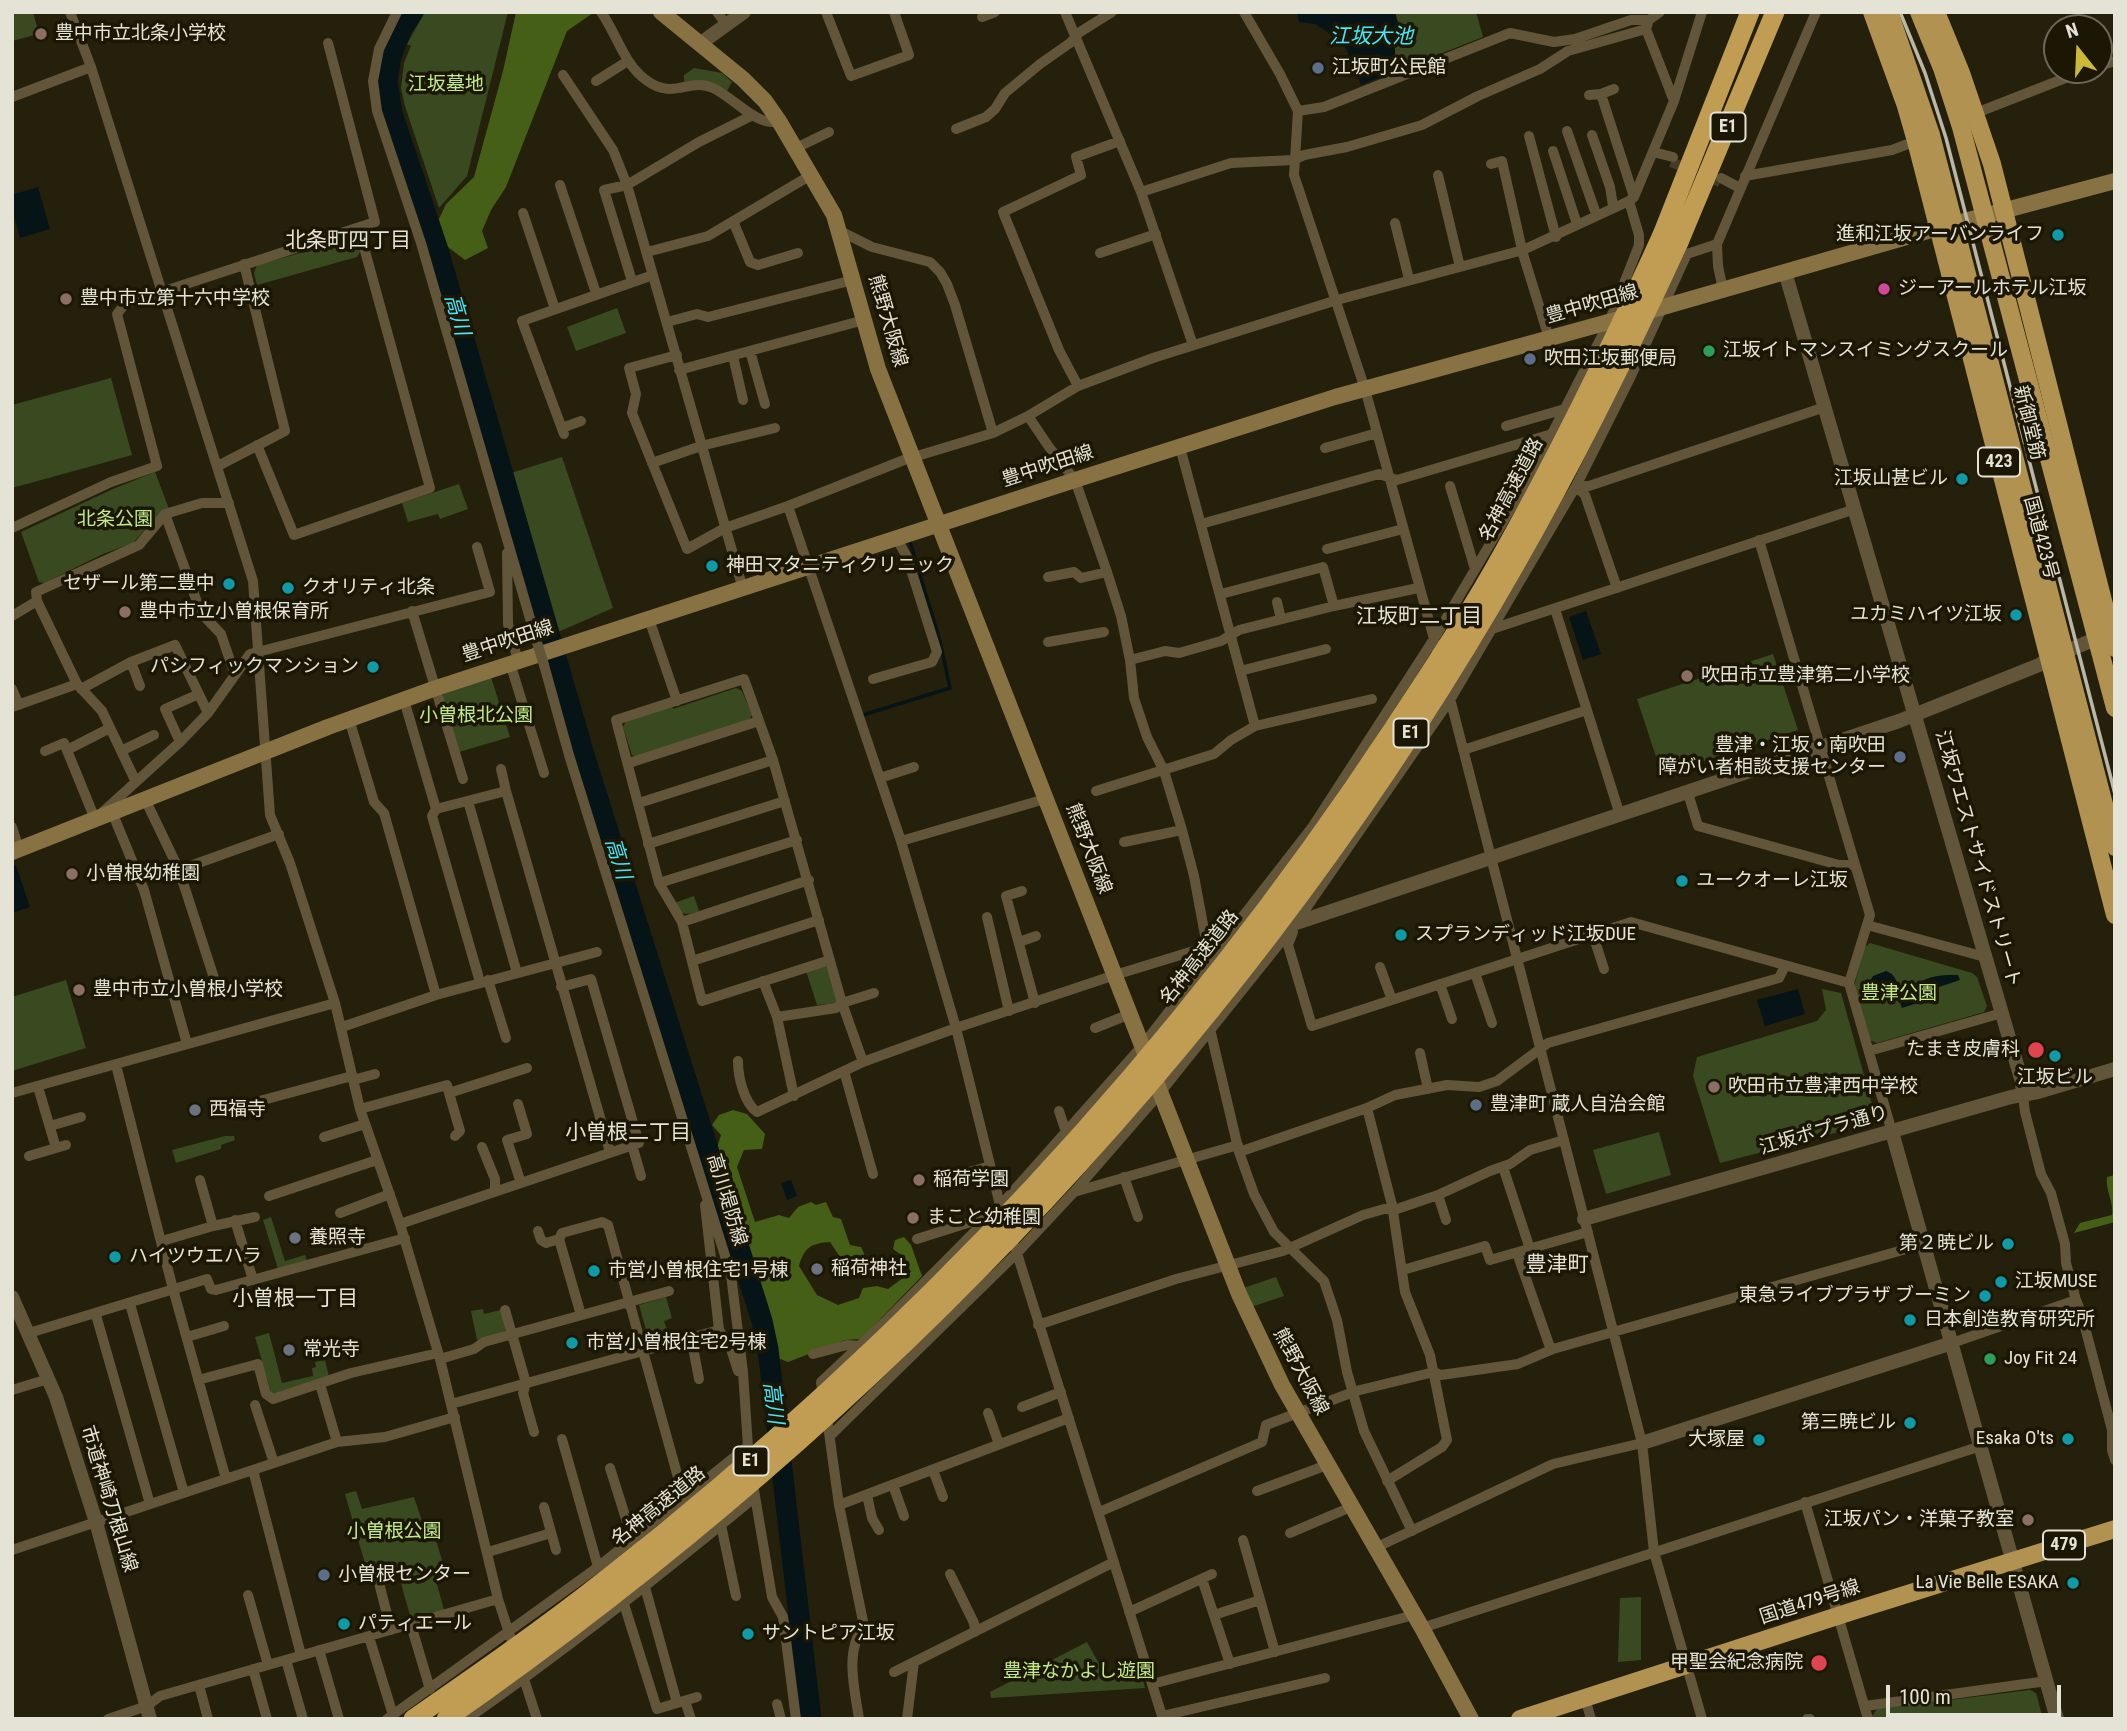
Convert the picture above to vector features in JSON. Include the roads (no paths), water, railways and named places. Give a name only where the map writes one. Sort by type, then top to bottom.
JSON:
[{"type":"highway","name":"名神高速道路","points":[[413,1719],[603,1582],[706,1499],[836,1385],[988,1236],[1195,1004],[1304,859],[1362,775],[1501,558],[1614,341],[1676,244],[1750,12]]},
{"type":"highway","name":"名神高速道路","points":[[446,1719],[618,1593],[771,1467],[845,1401],[1001,1249],[1069,1176],[1202,1021],[1324,861],[1440,688],[1514,567],[1630,348],[1775,12]]},
{"type":"highway","name":"国道423号","points":[[1872,12],[1916,141],[2115,915]]},
{"type":"highway","name":"新御堂筋","points":[[1889,12],[1935,148],[2112,846]]},
{"type":"highway","name":"新御堂筋","points":[[1919,12],[1942,68],[1961,127],[2115,708]]},
{"type":"highway","points":[[1936,12],[1976,113],[2004,211],[2113,637]]},
{"type":"highway","name":"国道479号線","points":[[1520,1719],[2115,1529]]},
{"type":"main road","name":"熊野大阪線","points":[[661,12],[750,86],[779,121],[834,215],[878,369],[1252,1324],[1298,1413],[1471,1719]]},
{"type":"main road","name":"豊中吹田線","points":[[16,850],[349,719],[436,688],[1075,480],[1365,389],[2115,181]]},
{"type":"street","points":[[70,12],[91,67],[253,581],[270,815],[279,834],[335,1003],[360,1109],[405,1238],[455,1416],[498,1599],[537,1719]]},
{"type":"street","name":"高川堤防線","points":[[397,12],[379,50],[373,81],[377,111],[421,243],[573,769],[732,1275],[754,1498],[772,1597],[783,1617],[796,1719]]},
{"type":"street","points":[[600,12],[628,61],[643,79],[658,88],[674,90],[700,85],[712,87],[745,108],[751,116],[771,124],[779,121]]},
{"type":"street","points":[[701,43],[722,18],[744,12]]},
{"type":"street","points":[[826,12],[851,76],[908,55],[894,12]]},
{"type":"street","points":[[982,17],[995,12]]},
{"type":"street","points":[[1065,12],[1141,192],[1194,345]]},
{"type":"street","points":[[956,129],[986,117],[1005,93],[1112,12]]},
{"type":"street","points":[[1244,12],[1298,111],[1294,174],[1365,389],[1434,639],[1542,1048],[1642,1443],[1654,1552],[1702,1719]]},
{"type":"street","points":[[1141,192],[1231,163],[1294,160],[1304,155],[1347,147],[1422,125],[1478,96],[1540,69],[1568,51],[1647,24],[1660,12]]},
{"type":"street","points":[[677,355],[629,368],[636,394],[632,413],[687,549],[726,528],[912,458],[993,433],[1028,416],[1077,386],[1194,345],[1337,300],[1523,250],[1556,237],[1596,214],[1632,199],[1674,101],[1702,12]]},
{"type":"street","points":[[1723,290],[1717,266],[1717,244],[1816,12]]},
{"type":"street","points":[[1298,111],[1324,107],[1510,33],[1554,43],[1631,20],[1647,24]]},
{"type":"street","points":[[1647,24],[1674,101]]},
{"type":"street","points":[[12,528],[111,482],[157,466],[117,314],[125,304],[376,222],[328,43]]},
{"type":"street","points":[[596,81],[628,61]]},
{"type":"street","points":[[12,97],[91,67]]},
{"type":"street","points":[[564,82],[596,134],[613,150],[627,184],[743,589]]},
{"type":"street","points":[[1976,113],[2050,84]]},
{"type":"street","points":[[1589,95],[1614,89]]},
{"type":"street","points":[[859,1719],[852,1649],[864,1626],[839,1505],[821,1382],[1000,1206],[1142,1046],[1313,825],[1434,639],[1533,471],[1609,322],[1639,245],[1632,199],[1601,94]]},
{"type":"street","points":[[632,281],[604,190],[627,184],[699,142],[751,116]]},
{"type":"street","points":[[1567,131],[1596,214]]},
{"type":"street","points":[[794,149],[829,132]]},
{"type":"street","points":[[1592,135],[1610,187],[1613,206]]},
{"type":"street","points":[[1529,136],[1556,237]]},
{"type":"street","points":[[1077,386],[1059,350],[1003,212],[1081,174],[1076,157],[1120,141]]},
{"type":"street","points":[[1745,176],[1892,150],[1916,141]]},
{"type":"street","points":[[1553,151],[1577,224]]},
{"type":"street","points":[[1653,152],[1672,160]]},
{"type":"street","points":[[1491,164],[1502,161],[1523,250],[1549,338]]},
{"type":"street","points":[[647,253],[708,236],[811,174]]},
{"type":"street","points":[[1438,175],[1460,267]]},
{"type":"street","points":[[1721,180],[1740,188]]},
{"type":"street","points":[[559,185],[571,201],[586,245],[596,293]]},
{"type":"street","points":[[529,218],[544,257],[555,309]]},
{"type":"street","points":[[733,221],[750,262],[758,265],[798,253]]},
{"type":"street","points":[[1395,223],[1409,279]]},
{"type":"street","points":[[257,445],[294,535],[430,488],[359,229]]},
{"type":"street","points":[[840,231],[873,247],[930,262],[940,272],[955,305],[993,433]]},
{"type":"street","points":[[1100,253],[1156,234]]},
{"type":"street","points":[[1639,235],[1676,244],[1717,244]]},
{"type":"street","points":[[830,1436],[1017,1253],[1074,1192],[1160,1093],[1296,923],[1450,700],[1576,486],[1663,307],[1676,244]]},
{"type":"street","points":[[218,466],[285,431],[244,264]]},
{"type":"street","name":"江坂ウエストサイドストリート","points":[[1785,272],[2022,1082],[2025,1112],[2042,1174],[2051,1193],[2066,1263],[2112,1430],[2115,1460]]},
{"type":"street","points":[[581,421],[563,431],[522,321],[653,275]]},
{"type":"street","points":[[667,322],[697,314],[708,317],[853,279]]},
{"type":"street","points":[[680,370],[864,320]]},
{"type":"street","points":[[750,351],[765,404]]},
{"type":"street","points":[[733,356],[743,400]]},
{"type":"street","points":[[1576,486],[1590,486],[1825,407]]},
{"type":"street","points":[[1506,426],[1565,409]]},
{"type":"street","points":[[1028,416],[1075,480],[1108,572],[1121,616],[1134,698],[1147,737],[1164,771],[1182,830],[1207,946]]},
{"type":"street","points":[[652,463],[701,446],[775,428]]},
{"type":"street","points":[[1325,448],[1377,433]]},
{"type":"street","points":[[1201,524],[1379,474],[1397,480],[1552,434]]},
{"type":"street","points":[[1180,447],[1255,726]]},
{"type":"street","points":[[1450,486],[1475,569]]},
{"type":"street","points":[[1576,486],[1586,495],[1617,588]]},
{"type":"street","points":[[136,782],[102,711],[79,687],[37,601],[36,592],[139,545],[165,514],[202,503],[229,503]]},
{"type":"street","points":[[788,506],[901,841],[956,1028],[1000,1206],[1061,1391],[1162,1717],[1325,1678]]},
{"type":"street","points":[[1492,629],[1855,509]]},
{"type":"street","points":[[165,514],[201,613],[220,634],[235,675]]},
{"type":"street","points":[[1327,550],[1403,529]]},
{"type":"street","points":[[507,536],[508,624],[514,662],[544,773]]},
{"type":"street","points":[[873,679],[932,662],[937,652],[907,557],[897,539]]},
{"type":"street","points":[[1759,540],[1870,915],[1849,983],[2057,1719]]},
{"type":"street","points":[[45,751],[64,743],[95,819],[208,713],[250,654],[490,592],[477,547]]},
{"type":"street","points":[[1221,594],[1323,567],[1334,606]]},
{"type":"street","points":[[1048,577],[1074,572],[1081,578],[1108,572]]},
{"type":"street","points":[[1130,660],[1165,651],[1179,653],[1221,641],[1240,630],[1418,588]]},
{"type":"street","points":[[12,616],[37,601]]},
{"type":"street","points":[[1277,602],[1281,620]]},
{"type":"street","points":[[1555,609],[1620,815]]},
{"type":"street","points":[[412,611],[463,779]]},
{"type":"street","points":[[649,619],[677,701]]},
{"type":"street","points":[[1048,642],[1104,632]]},
{"type":"street","points":[[738,1061],[738,1071],[749,1107],[757,1112],[863,1062],[956,1028],[1207,946],[1296,923],[1688,793],[1915,715],[2039,665],[2050,658],[2113,637]]},
{"type":"street","points":[[12,689],[15,706],[79,687],[175,645],[208,713]]},
{"type":"street","points":[[1240,671],[1326,649]]},
{"type":"street","points":[[131,663],[140,686]]},
{"type":"street","points":[[830,960],[702,1001],[682,922],[659,883],[616,720],[744,679],[773,760],[809,880],[842,1003],[863,1062]]},
{"type":"street","points":[[180,742],[166,709],[199,694]]},
{"type":"street","points":[[1096,791],[1214,754],[1255,726],[1372,699]]},
{"type":"street","points":[[404,700],[436,809],[432,816],[484,981],[506,1038]]},
{"type":"street","points":[[1463,750],[1587,710]]},
{"type":"street","points":[[349,719],[374,802],[384,813],[436,995]]},
{"type":"street","points":[[629,763],[759,721]]},
{"type":"street","points":[[66,750],[110,728]]},
{"type":"street","points":[[121,751],[154,736]]},
{"type":"street","points":[[639,803],[773,760]]},
{"type":"street","points":[[880,778],[914,767]]},
{"type":"street","points":[[500,769],[610,1152]]},
{"type":"street","points":[[2078,771],[2093,790],[2105,840],[2112,846]]},
{"type":"street","points":[[436,809],[506,791]]},
{"type":"street","points":[[1688,793],[1698,826],[1839,865],[1854,865]]},
{"type":"street","points":[[145,799],[179,870],[215,981]]},
{"type":"street","points":[[901,841],[1045,799]]},
{"type":"street","points":[[468,801],[517,973]]},
{"type":"street","points":[[648,844],[785,801]]},
{"type":"street","points":[[112,812],[144,890],[187,1044]]},
{"type":"street","points":[[12,827],[16,850]]},
{"type":"street","points":[[1124,842],[1182,830]]},
{"type":"street","points":[[179,870],[279,834]]},
{"type":"street","points":[[659,883],[797,840]]},
{"type":"street","points":[[682,922],[809,880]]},
{"type":"street","points":[[1022,891],[1006,896],[1035,1003]]},
{"type":"street","points":[[986,917],[1009,1011]]},
{"type":"street","points":[[692,961],[819,920]]},
{"type":"street","points":[[1296,923],[1288,945],[1312,1026],[1631,922],[1849,983]]},
{"type":"street","points":[[1867,925],[1985,957]]},
{"type":"street","points":[[1592,935],[1604,969]]},
{"type":"street","points":[[1018,942],[1036,936]]},
{"type":"street","points":[[342,1027],[436,995],[597,952]]},
{"type":"street","points":[[1074,1192],[1186,1158],[1239,1149],[1367,1108],[1395,1096],[1447,1086],[1479,1087],[1497,1081],[1548,1043],[1779,978],[1785,966]]},
{"type":"street","points":[[1380,967],[1392,1000]]},
{"type":"street","points":[[1475,973],[1492,1023]]},
{"type":"street","points":[[400,1224],[639,1143],[590,979],[561,987]]},
{"type":"street","points":[[763,981],[777,1017],[794,1096]]},
{"type":"street","points":[[1440,984],[1452,1018]]},
{"type":"street","points":[[777,1017],[836,1008],[842,1003],[874,993]]},
{"type":"street","points":[[12,1093],[335,1003]]},
{"type":"street","points":[[1869,1051],[2002,1013]]},
{"type":"street","points":[[1095,1028],[1130,1014]]},
{"type":"street","points":[[1210,1029],[1239,1149],[1264,1217],[1274,1232],[1324,1281],[1337,1320],[1364,1432],[1412,1531]]},
{"type":"street","points":[[1420,1053],[1428,1089]]},
{"type":"street","points":[[116,1065],[173,1289],[226,1479]]},
{"type":"street","points":[[449,1093],[527,1068]]},
{"type":"street","name":"江坂ポプラ通り","points":[[1586,1226],[1892,1132],[2115,1069]]},
{"type":"street","points":[[844,1071],[873,1174]]},
{"type":"street","points":[[241,1107],[374,1074]]},
{"type":"street","points":[[360,1109],[447,1085],[460,1131],[455,1136]]},
{"type":"street","points":[[29,1156],[61,1147],[50,1126],[38,1087]]},
{"type":"street","points":[[518,1104],[527,1134],[507,1140],[521,1183]]},
{"type":"street","points":[[1367,1108],[1392,1209],[1405,1292],[1420,1324],[1434,1372],[1446,1443],[1387,1481]]},
{"type":"street","points":[[1059,1111],[1066,1132]]},
{"type":"street","points":[[50,1126],[81,1117]]},
{"type":"street","points":[[324,1137],[365,1124]]},
{"type":"street","points":[[1038,1325],[1177,1279],[1289,1248],[1342,1223],[1438,1195],[1503,1167],[1530,1150],[1564,1140]]},
{"type":"street","points":[[632,1145],[641,1177]]},
{"type":"street","points":[[482,1147],[495,1180],[495,1190]]},
{"type":"street","points":[[268,1196],[377,1160]]},
{"type":"street","points":[[949,1178],[990,1166]]},
{"type":"street","points":[[1503,1167],[1530,1249]]},
{"type":"street","points":[[1124,1177],[1138,1217]]},
{"type":"street","points":[[701,1178],[719,1330],[731,1349],[743,1386]]},
{"type":"street","points":[[200,1180],[213,1226]]},
{"type":"street","points":[[340,1213],[390,1194]]},
{"type":"street","points":[[1438,1195],[1446,1220]]},
{"type":"street","points":[[162,1241],[255,1217]]},
{"type":"street","points":[[235,1220],[253,1280]]},
{"type":"street","points":[[917,1239],[983,1220]]},
{"type":"street","points":[[581,1315],[559,1239],[562,1233],[602,1222],[608,1225],[684,1499]]},
{"type":"street","points":[[1403,1270],[1485,1246],[1490,1260],[1530,1249],[1586,1226]]},
{"type":"street","points":[[538,1231],[541,1240],[546,1243],[559,1239]]},
{"type":"street","points":[[29,1333],[96,1315],[208,1279],[211,1289],[216,1290],[405,1238]]},
{"type":"street","points":[[1099,1512],[1262,1442],[1266,1425],[1353,1393],[1390,1381],[1434,1372],[1441,1375],[1518,1364],[1550,1350],[1924,1244]]},
{"type":"street","points":[[1517,1253],[1550,1350]]},
{"type":"street","points":[[198,1380],[258,1364],[266,1394],[273,1399],[351,1373],[474,1349],[484,1342],[669,1291]]},
{"type":"street","name":"市道神崎刀根山線","points":[[12,1297],[48,1379],[96,1522],[148,1712]]},
{"type":"street","points":[[1375,1548],[1553,1464],[1642,1443],[2076,1300]]},
{"type":"street","points":[[130,1304],[184,1493]]},
{"type":"street","points":[[505,1310],[526,1382],[523,1393],[534,1433]]},
{"type":"street","points":[[96,1315],[150,1504]]},
{"type":"street","points":[[187,1337],[224,1326]]},
{"type":"street","points":[[451,1404],[719,1330]]},
{"type":"street","points":[[691,1337],[699,1379]]},
{"type":"street","points":[[813,1354],[847,1345],[860,1346]]},
{"type":"street","points":[[12,1390],[48,1379]]},
{"type":"street","points":[[320,1384],[337,1442]]},
{"type":"street","points":[[1022,1407],[1061,1391]]},
{"type":"street","points":[[256,1405],[274,1463]]},
{"type":"street","points":[[988,1413],[999,1444]]},
{"type":"street","points":[[12,1550],[337,1442],[385,1437],[455,1416]]},
{"type":"street","points":[[839,1505],[1069,1418]]},
{"type":"street","points":[[562,1439],[598,1567]]},
{"type":"street","points":[[1152,1684],[1275,1652],[1418,1622],[1654,1552],[1981,1446]]},
{"type":"street","points":[[369,1637],[390,1717],[633,1541],[747,1447]]},
{"type":"street","points":[[1257,1491],[1327,1465]]},
{"type":"street","points":[[610,1468],[633,1541]]},
{"type":"street","points":[[253,1470],[301,1655]]},
{"type":"street","points":[[933,1470],[943,1497]]},
{"type":"street","points":[[893,1485],[904,1516]]},
{"type":"street","points":[[867,1495],[872,1518],[879,1530]]},
{"type":"street","points":[[467,1719],[624,1604],[754,1498]]},
{"type":"street","points":[[1805,1502],[1867,1714]]},
{"type":"street","points":[[544,1507],[556,1550]]},
{"type":"street","points":[[1290,1533],[1351,1507]]},
{"type":"street","points":[[721,1525],[736,1596]]},
{"type":"street","points":[[488,1552],[551,1533]]},
{"type":"street","points":[[1243,1540],[1275,1652]]},
{"type":"street","points":[[894,1672],[1114,1562]]},
{"type":"street","points":[[950,1574],[974,1623],[975,1632]]},
{"type":"street","points":[[1129,1612],[1207,1577],[1213,1615],[1230,1664]]},
{"type":"street","points":[[378,1579],[391,1630]]},
{"type":"street","points":[[645,1587],[681,1702],[691,1719]]},
{"type":"street","points":[[248,1595],[268,1665]]},
{"type":"street","points":[[108,1719],[148,1712],[160,1696],[498,1599]]},
{"type":"street","points":[[1213,1615],[1260,1600]]},
{"type":"street","points":[[624,1604],[657,1709],[697,1697]]},
{"type":"street","points":[[411,1625],[430,1689]]},
{"type":"street","points":[[319,1650],[339,1719]]},
{"type":"street","points":[[286,1660],[303,1719]]},
{"type":"street","points":[[904,1718],[914,1662]]},
{"type":"street","points":[[253,1669],[267,1719]]},
{"type":"street","points":[[1859,1719],[1867,1714],[2047,1681]]},
{"type":"street","points":[[199,1685],[208,1719]]},
{"type":"street","points":[[1586,1698],[1591,1719]]},
{"type":"street","points":[[777,1704],[781,1719]]},
{"type":"water","name":"江坂大池","points":[[1297,12],[1395,12],[1403,43],[1395,46],[1395,59],[1399,70],[1361,85],[1343,42],[1315,24],[1299,22]]},
{"type":"water","points":[[38,187],[50,229],[20,238],[12,209],[12,195]]},
{"type":"water","points":[[1586,611],[1601,654],[1583,660],[1569,617]]},
{"type":"water","points":[[16,865],[30,907],[12,913],[12,866]]},
{"type":"water","points":[[1886,971],[1894,977],[1903,991],[1918,998],[1923,994],[1919,988],[1926,979],[1958,975],[1960,980],[1927,991],[1930,999],[1902,1008],[1893,983],[1872,989],[1870,981],[1873,976]]},
{"type":"water","points":[[1798,989],[1805,1014],[1765,1026],[1757,1000]]},
{"type":"water","points":[[791,1180],[797,1196],[787,1200],[781,1183]]},
{"type":"waterway","name":"高川","points":[[413,12],[402,28],[391,56],[387,82],[392,113],[438,250],[585,758],[762,1321],[768,1349],[811,1719]]},
{"type":"waterway","points":[[863,715],[950,688],[940,641],[910,542]]},
{"type":"tunnel","points":[[1671,162],[1720,182]]},
{"type":"railway","points":[[1900,12],[1925,73],[1946,138],[2115,794]]},
{"type":"place","name":"豊中市立北条小学校","points":[[41,34]]},
{"type":"place","name":"江坂町公民館","points":[[1318,68]]},
{"type":"place","name":"進和江坂アーバンライフ","points":[[2058,235]]},
{"type":"place","name":"ジーアールホテル江坂","points":[[1884,289]]},
{"type":"place","name":"豊中市立第十六中学校","points":[[66,299]]},
{"type":"place","name":"江坂イトマンスイミングスクール","points":[[1709,351]]},
{"type":"place","name":"吹田江坂郵便局","points":[[1530,359]]},
{"type":"place","name":"江坂山甚ビル","points":[[1962,479]]},
{"type":"place","name":"神田マタニティクリニック","points":[[712,566]]},
{"type":"place","name":"セザール第二豊中","points":[[229,584]]},
{"type":"place","name":"クオリティ北条","points":[[288,588]]},
{"type":"place","name":"豊中市立小曽根保育所","points":[[125,612]]},
{"type":"place","name":"ユカミハイツ江坂","points":[[2016,615]]},
{"type":"place","name":"パシフィックマンション","points":[[373,667]]},
{"type":"place","name":"吹田市立豊津第二小学校","points":[[1687,676]]},
{"type":"place","name":"豊津・江坂・南吹田 障がい者相談支援センター","points":[[1900,757]]},
{"type":"place","name":"小曽根幼稚園","points":[[72,874]]},
{"type":"place","name":"ユークオーレ江坂","points":[[1682,881]]},
{"type":"place","name":"スプランディッド江坂DUE","points":[[1401,935]]},
{"type":"place","name":"豊中市立小曽根小学校","points":[[79,990]]},
{"type":"place","name":"たまき皮膚科","points":[[2036,1050]]},
{"type":"place","name":"江坂ビル","points":[[2055,1056]]},
{"type":"place","name":"吹田市立豊津西中学校","points":[[1714,1087]]},
{"type":"place","name":"豊津町 蔵人自治会館","points":[[1476,1105]]},
{"type":"place","name":"西福寺","points":[[195,1110]]},
{"type":"place","name":"稲荷学園","points":[[919,1180]]},
{"type":"place","name":"まこと幼稚園","points":[[913,1218]]},
{"type":"place","name":"養照寺","points":[[295,1238]]},
{"type":"place","name":"第２暁ビル","points":[[2008,1244]]},
{"type":"place","name":"ハイツウエハラ","points":[[115,1257]]},
{"type":"place","name":"稲荷神社","points":[[817,1269]]},
{"type":"place","name":"市営小曽根住宅1号棟","points":[[594,1271]]},
{"type":"place","name":"江坂MUSE","points":[[2001,1282]]},
{"type":"place","name":"東急ライブプラザ ブーミン","points":[[1985,1296]]},
{"type":"place","name":"日本創造教育研究所","points":[[1910,1320]]},
{"type":"place","name":"市営小曽根住宅2号棟","points":[[572,1343]]},
{"type":"place","name":"常光寺","points":[[289,1350]]},
{"type":"place","name":"Joy Fit 24","points":[[1990,1359]]},
{"type":"place","name":"第三暁ビル","points":[[1910,1423]]},
{"type":"place","name":"Esaka O'ts","points":[[2068,1439]]},
{"type":"place","name":"大塚屋","points":[[1759,1440]]},
{"type":"place","name":"江坂パン・洋菓子教室","points":[[2028,1520]]},
{"type":"place","name":"小曽根センター","points":[[324,1575]]},
{"type":"place","name":"La Vie Belle ESAKA","points":[[2073,1583]]},
{"type":"place","name":"パティエール","points":[[344,1624]]},
{"type":"place","name":"サントピア江坂","points":[[748,1634]]},
{"type":"place","name":"甲聖会紀念病院","points":[[1819,1663]]},
{"type":"district","name":"北条町四丁目","points":[[348,242]]},
{"type":"district","name":"江坂町二丁目","points":[[1419,618]]},
{"type":"district","name":"小曽根二丁目","points":[[628,1134]]},
{"type":"district","name":"豊津町","points":[[1557,1266]]},
{"type":"district","name":"小曽根一丁目","points":[[295,1300]]},
{"type":"park label","name":"江坂墓地","points":[[446,85]]},
{"type":"park label","name":"北条公園","points":[[115,520]]},
{"type":"park label","name":"小曽根北公園","points":[[476,716]]},
{"type":"park label","name":"豊津公園","points":[[1899,994]]},
{"type":"park label","name":"小曽根公園","points":[[394,1532]]},
{"type":"park label","name":"豊津なかよし遊園","points":[[1079,1672]]}]
